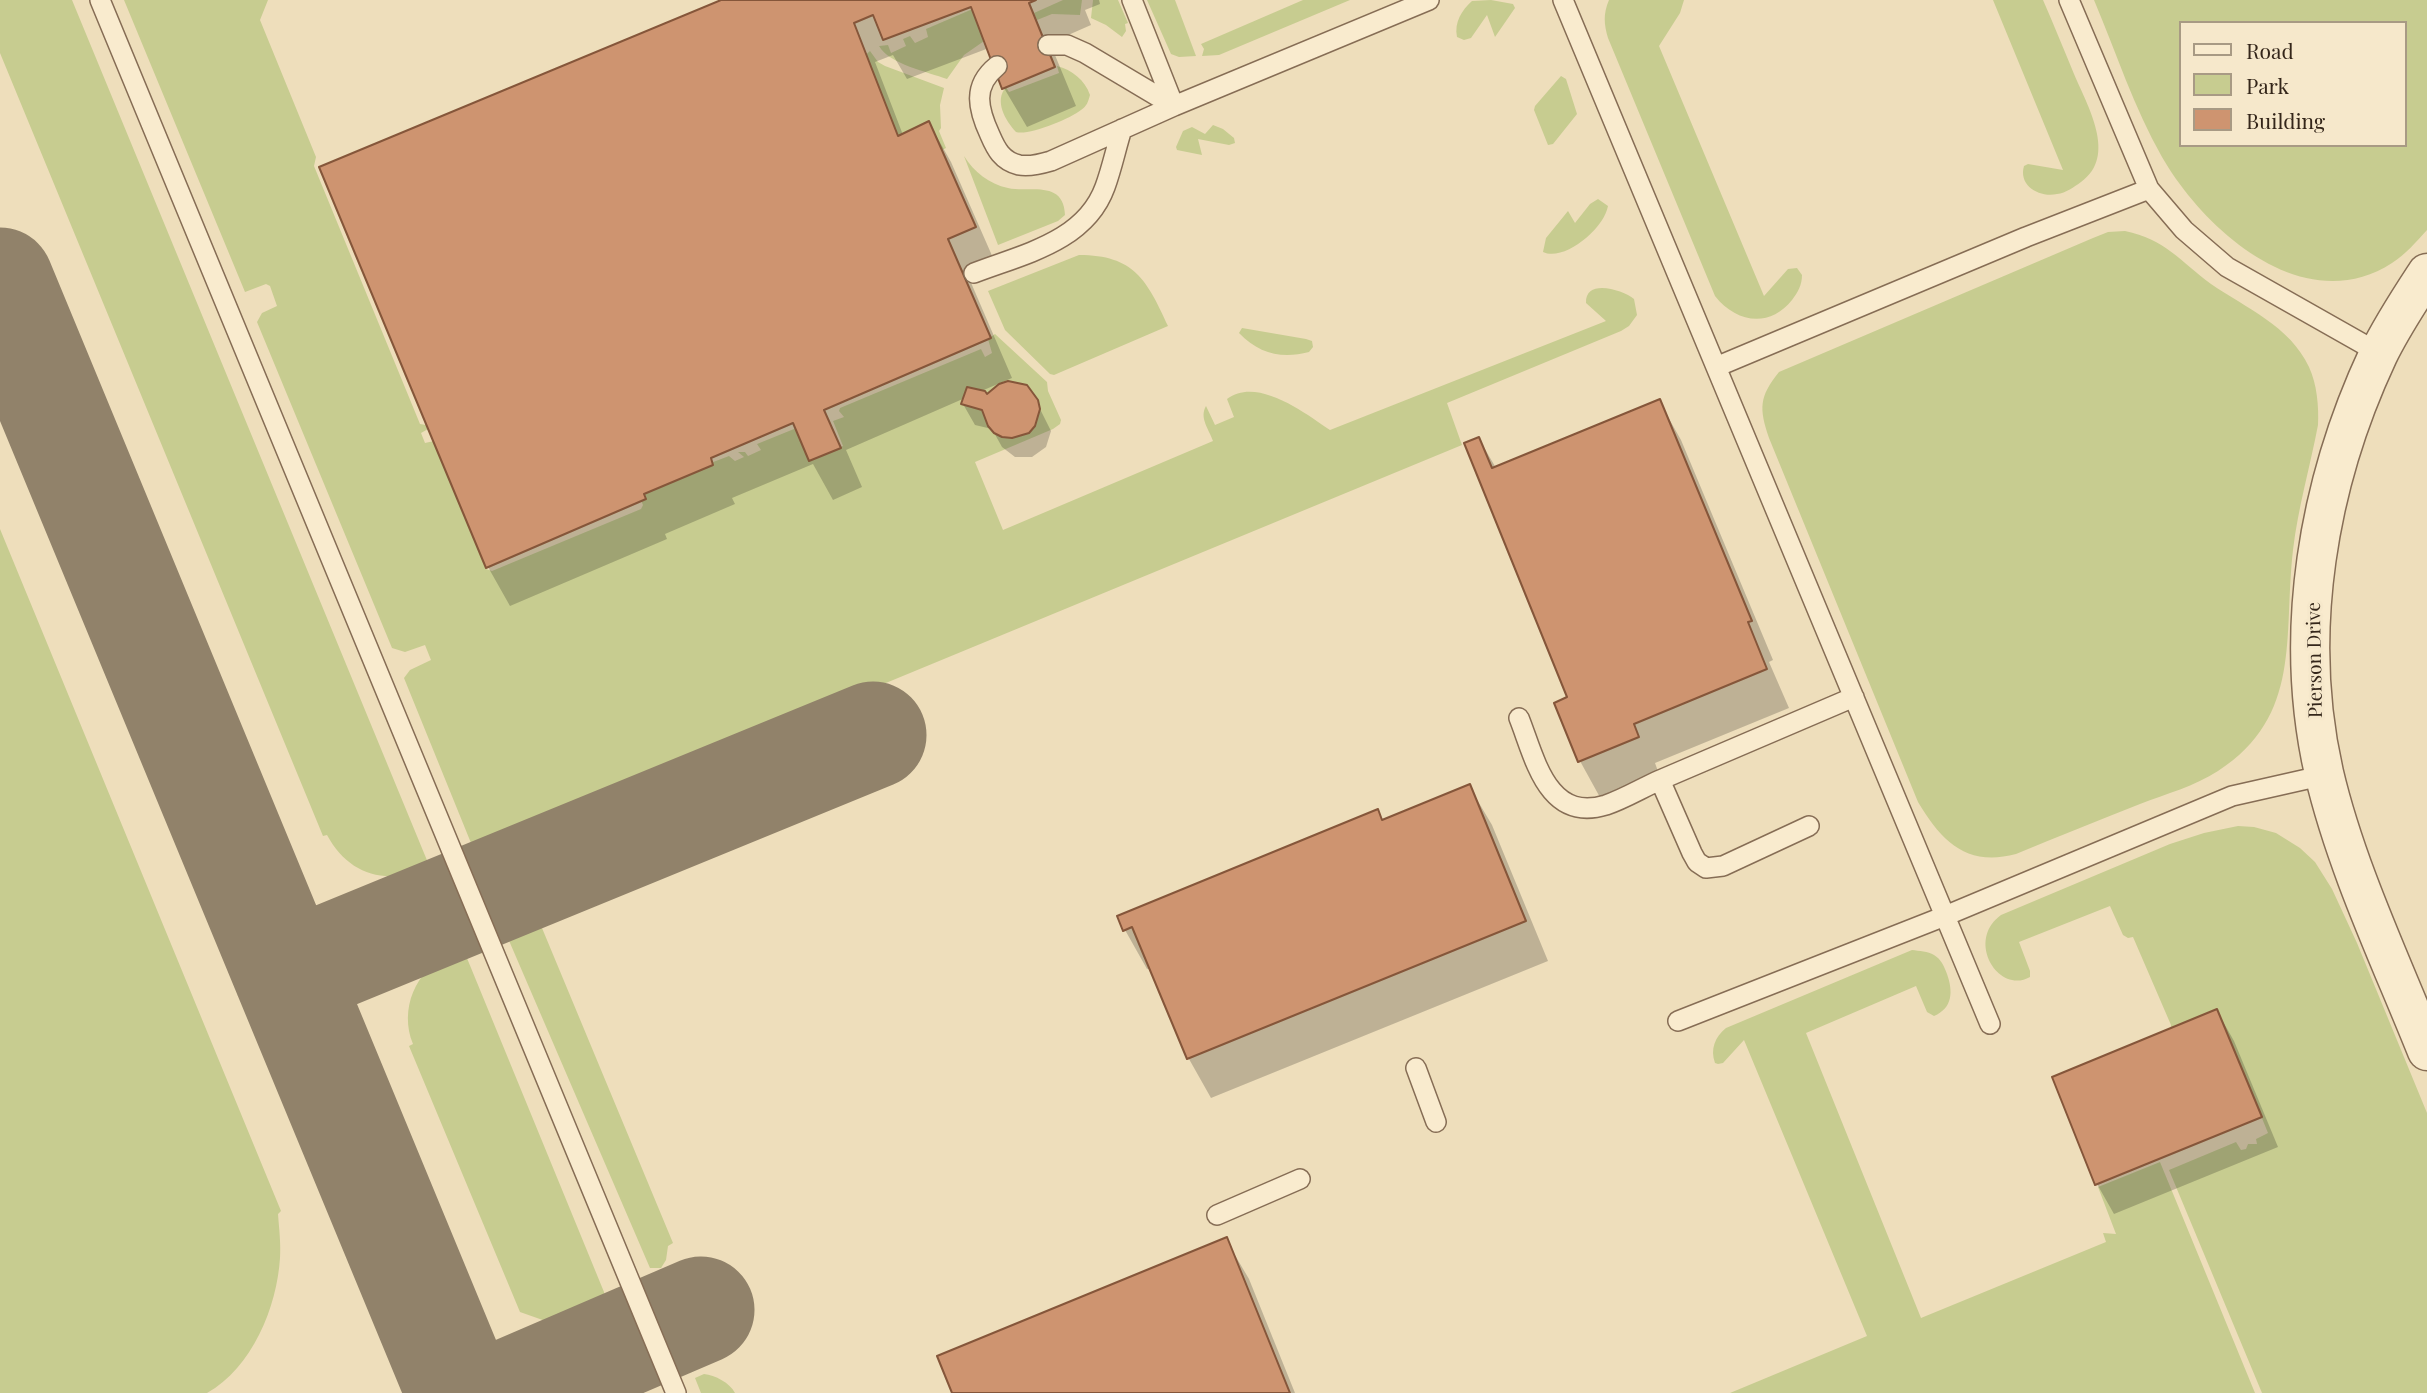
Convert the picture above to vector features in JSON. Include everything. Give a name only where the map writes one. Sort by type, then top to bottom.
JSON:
[{"type":"street","name":"Pierson Drive","points":[[2427,273],[2379,353],[2358,401],[2336,467],[2313,594],[2311,674],[2318,744],[2346,848],[2427,1051]]},
{"type":"lane","points":[[100,0],[676,1393]]},
{"type":"lane","points":[[1132,0],[1174,106]]},
{"type":"lane","points":[[997,66],[987,74],[982,87],[980,112],[997,152],[1020,165],[1036,165],[1051,161],[1174,106],[1429,0]]},
{"type":"lane","points":[[1563,0],[1990,1024]]},
{"type":"lane","points":[[2069,0],[2149,190],[2184,230],[2227,267],[2379,353]]},
{"type":"lane","points":[[1048,45],[1067,45],[1085,53],[1174,106]]},
{"type":"lane","points":[[974,273],[1064,238],[1089,216],[1105,188],[1122,129]]},
{"type":"lane","points":[[1716,367],[2026,237],[2149,190]]},
{"type":"lane","points":[[1519,718],[1546,784],[1557,798],[1572,807],[1589,808],[1605,805],[1854,697]]},
{"type":"lane","points":[[1678,1021],[1945,916],[2232,796],[2325,775]]},
{"type":"lane","points":[[1660,780],[1692,853],[1706,868],[1723,866],[1809,826]]},
{"type":"lane","points":[[1416,1068],[1436,1122]]},
{"type":"lane","points":[[1217,1215],[1300,1179]]},
{"type":"green space","points":[[0,0],[72,0],[431,870],[417,876],[416,872],[376,875],[353,865],[327,835],[323,836],[0,53]]},
{"type":"green space","points":[[124,0],[268,0],[260,20],[316,157],[314,166],[420,424],[426,425],[428,429],[421,433],[425,443],[434,441],[486,569],[492,571],[641,509],[643,505],[637,491],[729,456],[735,461],[744,457],[738,452],[745,452],[748,456],[761,450],[757,444],[794,429],[798,430],[810,459],[843,446],[833,421],[844,417],[839,411],[840,408],[981,349],[985,357],[992,353],[988,339],[995,334],[1047,382],[1048,391],[1061,420],[1053,429],[975,462],[1003,530],[1213,441],[1204,419],[1206,406],[1215,425],[1234,417],[1227,399],[1239,393],[1266,394],[1294,407],[1330,430],[1606,321],[1586,303],[1587,295],[1598,288],[1614,290],[1634,299],[1637,315],[1629,326],[1621,331],[1447,403],[1462,445],[484,849],[471,843],[404,678],[410,670],[431,660],[425,645],[405,652],[392,648],[257,322],[262,313],[277,306],[270,286],[266,284],[245,292]]},
{"type":"green space","points":[[1063,0],[1082,0],[1080,15],[1052,14],[1037,20],[1034,13]]},
{"type":"green space","points":[[1093,0],[1118,0],[1128,23],[1125,24],[1126,31],[1122,37],[1091,18]]},
{"type":"green space","points":[[1147,0],[1175,0],[1196,56],[1179,57],[1171,54]]},
{"type":"green space","points":[[1303,0],[1350,0],[1219,55],[1202,56],[1204,49],[1201,44]]},
{"type":"green space","points":[[1491,0],[1513,4],[1515,8],[1495,37],[1487,15],[1471,38],[1464,40],[1457,37],[1458,21],[1468,5],[1472,1]]},
{"type":"green space","points":[[1609,0],[1684,0],[1680,13],[1659,46],[1764,296],[1788,269],[1797,268],[1802,275],[1794,297],[1774,315],[1753,319],[1743,317],[1723,305],[1715,296],[1608,38],[1605,19]]},
{"type":"green space","points":[[1993,0],[2043,0],[2092,115],[2098,145],[2097,159],[2092,171],[2070,190],[2044,194],[2032,189],[2024,179],[2024,166],[2028,164],[2063,170]]},
{"type":"green space","points":[[2094,0],[2427,0],[2427,230],[2411,248],[2392,263],[2359,278],[2325,281],[2292,274],[2260,259],[2230,238],[2180,185],[2162,157],[2126,80]]},
{"type":"green space","points":[[975,8],[987,39],[964,55],[947,79],[900,63],[879,46],[888,45],[891,53],[906,46],[903,39],[910,36],[915,43],[928,37],[926,29]]},
{"type":"green space","points":[[870,51],[878,62],[885,66],[944,88],[939,131],[946,148],[942,150],[932,127],[897,142],[862,58]]},
{"type":"green space","points":[[1057,66],[1073,73],[1085,85],[1090,95],[1086,105],[1076,114],[1049,126],[1030,132],[1016,132],[1002,110],[1001,98],[1006,87],[1009,92],[1059,73]]},
{"type":"green space","points":[[1561,76],[1566,79],[1577,114],[1553,144],[1548,145],[1534,110]]},
{"type":"green space","points":[[1213,125],[1234,138],[1235,143],[1229,145],[1198,139],[1202,155],[1177,150],[1183,131],[1192,127],[1205,134]]},
{"type":"green space","points":[[964,156],[977,172],[995,184],[1008,188],[1052,192],[1063,204],[1065,215],[1058,221],[998,245]]},
{"type":"green space","points":[[1598,199],[1608,206],[1605,215],[1591,233],[1572,248],[1552,254],[1543,252],[1546,238],[1568,211],[1575,223],[1590,204]]},
{"type":"green space","points":[[2125,231],[2162,245],[2211,284],[2266,319],[2291,340],[2312,374],[2317,396],[2318,425],[2295,534],[2284,672],[2276,700],[2264,725],[2245,749],[2218,771],[2190,785],[2016,854],[1983,857],[1970,854],[1958,848],[1937,829],[1918,802],[1769,438],[1762,411],[1764,396],[1779,372],[2093,238],[2108,232]]},
{"type":"green space","points":[[1079,255],[1098,256],[1126,265],[1145,283],[1168,326],[1054,375],[1005,330],[988,291]]},
{"type":"green space","points":[[1242,328],[1306,339],[1312,341],[1313,347],[1309,352],[1299,354],[1271,353],[1247,340],[1239,333]]},
{"type":"green space","points":[[0,529],[281,1211],[278,1214],[278,1277],[267,1316],[249,1352],[237,1368],[207,1393],[0,1393]]},
{"type":"green space","points":[[2238,826],[2276,833],[2300,848],[2315,862],[2332,889],[2357,943],[2427,1113],[2427,1393],[2262,1393],[2169,1170],[2236,1142],[2241,1150],[2246,1149],[2248,1144],[2257,1144],[2256,1139],[2268,1133],[2219,1013],[2170,1033],[2171,1025],[2133,937],[2123,935],[2110,906],[2019,942],[2030,977],[2018,981],[2007,979],[1990,962],[1986,951],[1986,938],[1991,926],[2001,915],[2170,844]]},
{"type":"green space","points":[[537,916],[673,1243],[668,1246],[666,1260],[661,1268],[650,1268],[504,929]]},
{"type":"green space","points":[[462,946],[604,1292],[605,1297],[600,1307],[554,1324],[520,1312],[409,1046],[413,1044],[408,1018],[413,992],[427,970],[450,956],[448,952]]},
{"type":"green space","points":[[1912,950],[1934,955],[1945,968],[1951,993],[1948,1004],[1940,1013],[1934,1016],[1927,1012],[1916,986],[1806,1033],[1921,1318],[2106,1242],[2103,1233],[2116,1234],[2098,1187],[2160,1162],[2255,1393],[1730,1393],[1867,1336],[1744,1040],[1723,1063],[1718,1064],[1715,1063],[1713,1053],[1714,1044],[1726,1028]]},
{"type":"green space","points":[[704,1374],[722,1380],[735,1393],[701,1393],[695,1378]]},
{"type":"building","points":[[721,0],[1036,0],[1029,3],[1055,67],[1002,89],[971,7],[883,40],[873,15],[854,23],[898,136],[929,121],[976,227],[948,239],[991,338],[824,410],[841,448],[809,461],[793,423],[711,458],[713,465],[644,494],[646,499],[486,568],[319,167]]},
{"type":"building","points":[[1008,381],[1027,385],[1038,400],[1040,409],[1035,426],[1029,433],[1012,438],[994,433],[982,410],[961,404],[967,387],[985,391],[987,394],[999,384]]},
{"type":"building","points":[[1660,399],[1752,621],[1748,622],[1767,669],[1634,724],[1639,737],[1578,762],[1554,703],[1567,697],[1464,443],[1479,437],[1492,468]]},
{"type":"building","points":[[1470,784],[1526,921],[1187,1059],[1132,927],[1123,931],[1117,916],[1378,809],[1382,820]]},
{"type":"building","points":[[2217,1009],[2262,1117],[2095,1185],[2052,1077]]},
{"type":"building","points":[[1227,1237],[1290,1393],[952,1393],[937,1356]]},
{"type":"taxiway","points":[[0,281],[460,1393]]},
{"type":"taxiway","points":[[287,975],[873,735]]},
{"type":"taxiway","points":[[508,1393],[701,1310]]}]
